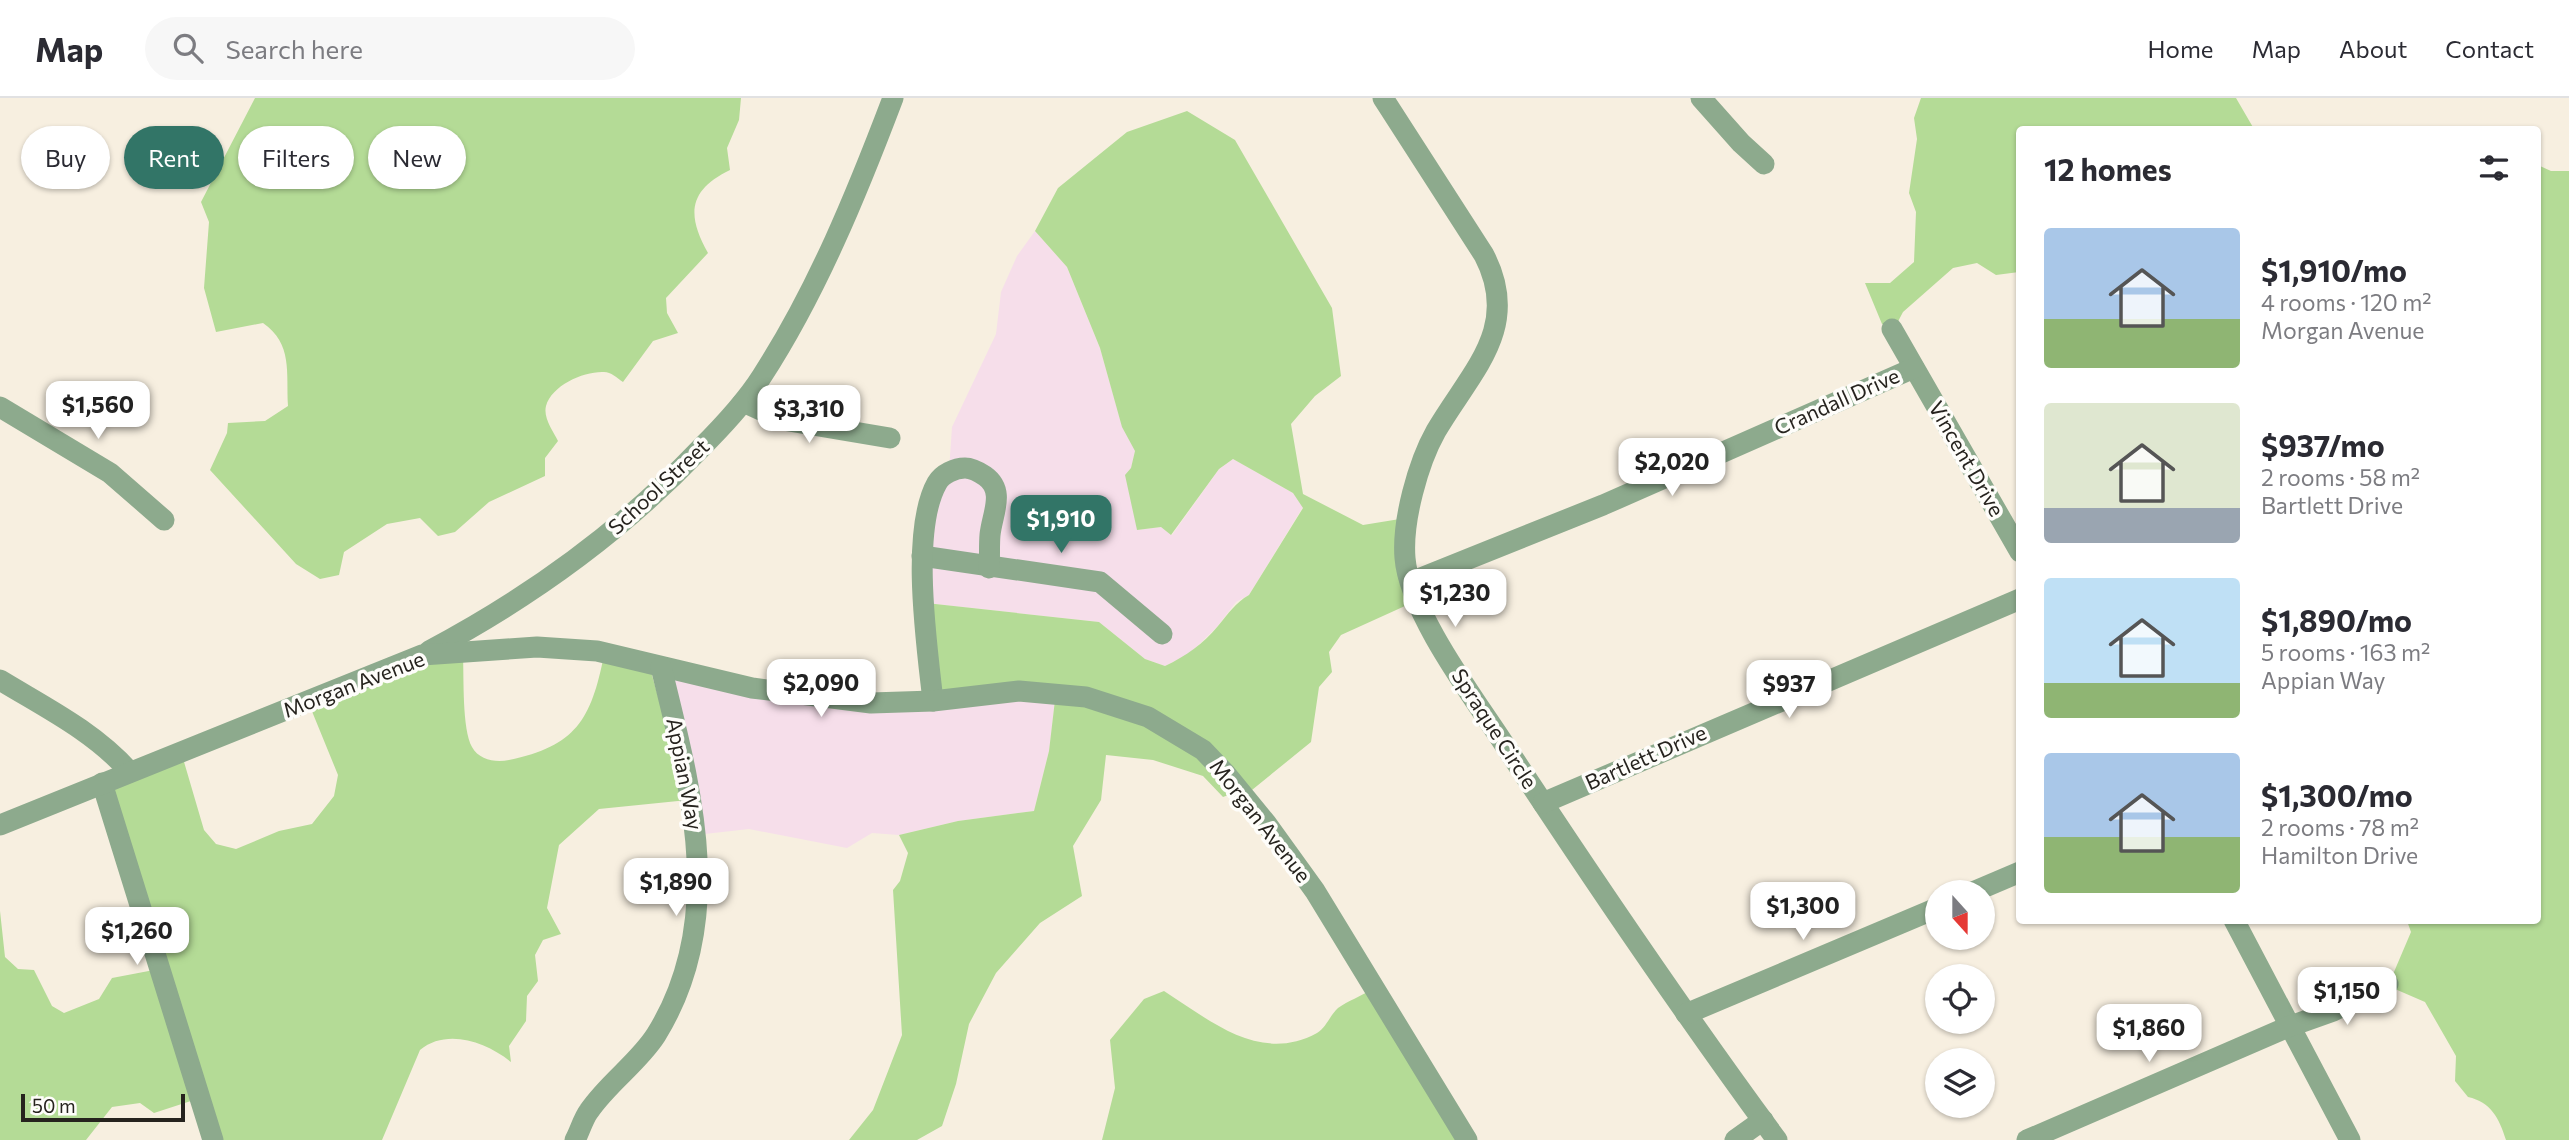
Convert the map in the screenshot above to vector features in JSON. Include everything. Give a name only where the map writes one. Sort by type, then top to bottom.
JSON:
[{"type":"street","name":"School Street","points":[[422,655],[535,588],[590,551],[686,464],[743,402],[762,377],[813,284],[850,204],[893,98]]},
{"type":"street","name":"Spraque Circle","points":[[1383,98],[1484,255],[1493,272],[1499,305],[1498,321],[1492,340],[1436,432],[1417,482],[1405,532],[1405,560],[1411,582],[1440,646],[1686,1014],[1777,1140]]},
{"type":"street","points":[[1701,98],[1741,143],[1764,164]]},
{"type":"street","name":"Vincent Drive","points":[[1892,328],[2016,545]]},
{"type":"street","name":"Crandall Drive","points":[[1411,582],[1603,505],[1914,368]]},
{"type":"street","points":[[743,402],[783,420],[890,438]]},
{"type":"street","points":[[0,407],[110,473],[164,520]]},
{"type":"street","points":[[933,701],[922,556],[926,524],[937,483],[945,474],[964,468],[986,476],[996,492],[989,568]]},
{"type":"street","points":[[922,556],[989,568],[1100,582],[1162,634]]},
{"type":"street","name":"Bartlett Drive","points":[[1543,803],[2016,601]]},
{"type":"street","name":"Morgan Avenue","points":[[0,825],[129,771],[237,732],[422,655],[537,647],[597,651],[711,680],[802,696],[871,702],[933,701],[1019,691],[1086,698],[1148,717],[1203,750],[1266,823],[1315,891],[1467,1140]]},
{"type":"street","name":"Appian Way","points":[[575,1140],[588,1112],[655,1036],[674,999],[690,957],[700,879],[694,818],[686,766],[661,667]]},
{"type":"street","points":[[0,681],[90,734],[109,748],[129,771]]},
{"type":"street","points":[[102,783],[213,1140]]},
{"type":"street","points":[[1995,883],[2016,874]]},
{"type":"street","points":[[1686,1014],[1925,913]]},
{"type":"street","points":[[2236,924],[2350,1140]]},
{"type":"street","points":[[2026,1140],[2288,1027],[2333,1011],[2388,984]]},
{"type":"street","points":[[1735,1140],[1763,1120]]},
{"type":"shaded area","points":[[1035,231],[1067,267],[1100,348],[1122,426],[1135,451],[1131,468],[1137,530],[1161,527],[1172,535],[1219,469],[1233,459],[1293,493],[1303,507],[1249,595],[1236,602],[1217,627],[1189,654],[1165,666],[1145,659],[1099,622],[926,603],[924,548],[949,471],[952,427],[996,334],[1001,292],[1017,256]]},
{"type":"shaded area","points":[[665,672],[742,689],[1055,700],[1049,751],[1034,811],[958,821],[899,835],[872,833],[847,848],[749,829],[696,835]]},
{"type":"green space","points":[[255,98],[741,98],[739,120],[727,148],[730,170],[706,186],[695,204],[696,226],[708,253],[666,298],[667,313],[678,333],[653,341],[623,382],[609,373],[596,372],[570,381],[549,398],[545,411],[558,441],[545,458],[545,476],[489,502],[455,532],[438,536],[420,518],[387,524],[344,552],[339,575],[320,579],[296,564],[210,470],[227,433],[228,423],[265,421],[288,406],[287,370],[284,350],[279,340],[263,323],[216,332],[204,288],[209,222],[201,202],[208,189],[224,189],[224,158],[238,131],[238,189],[354,189],[354,126],[240,126]]},
{"type":"green space","points":[[1921,98],[2236,98],[2252,126],[2016,126],[2016,272],[1996,275],[1977,263],[1953,268],[1903,312],[1893,331],[1882,324],[1865,283],[1890,283],[1914,262],[1916,212],[1909,193],[1917,139],[1914,118]]},
{"type":"green space","points":[[1187,111],[1235,140],[1332,308],[1341,376],[1315,396],[1291,424],[1303,494],[1363,525],[1406,518],[1416,601],[1341,635],[1329,652],[1332,672],[1319,687],[1311,742],[1247,794],[1234,793],[1223,797],[1203,776],[1153,760],[1106,755],[1101,800],[1073,846],[1082,896],[1040,923],[996,973],[969,1024],[956,1084],[942,1126],[917,1140],[849,1140],[873,1110],[902,1035],[893,890],[900,881],[908,853],[899,835],[958,821],[1034,811],[1049,751],[1055,700],[943,702],[926,603],[1099,622],[1145,659],[1165,666],[1200,644],[1236,605],[1249,595],[1303,508],[1293,493],[1233,459],[1219,469],[1171,535],[1161,527],[1137,530],[1125,475],[1131,468],[1135,451],[1122,427],[1100,348],[1067,267],[1035,231],[1058,188],[1127,132]]},
{"type":"green space","points":[[2541,166],[2551,171],[2569,171],[2569,1140],[2506,1140],[2493,1112],[2483,1103],[2468,1097],[2455,1081],[2456,1056],[2425,1002],[2388,986],[2411,932],[2408,924],[2541,924]]},
{"type":"green space","points":[[604,655],[649,665],[688,800],[599,809],[559,845],[547,908],[561,934],[543,940],[535,955],[538,981],[527,996],[526,1021],[509,1046],[511,1062],[490,1049],[466,1040],[431,1043],[420,1050],[382,1140],[210,1140],[197,1099],[154,1113],[140,1103],[112,1107],[86,1140],[0,1140],[0,911],[5,957],[18,969],[34,970],[52,1006],[64,1013],[99,999],[112,978],[154,970],[104,792],[182,755],[204,830],[216,844],[236,849],[279,831],[312,824],[334,796],[338,775],[309,704],[394,668],[463,656],[465,716],[472,747],[488,760],[509,760],[550,747],[577,727],[593,697]]},
{"type":"green space","points":[[1371,990],[1468,1140],[1102,1140],[1115,1088],[1110,1040],[1144,999],[1164,991],[1218,1026],[1237,1035],[1276,1044],[1296,1041],[1317,1033],[1338,1008]]}]
